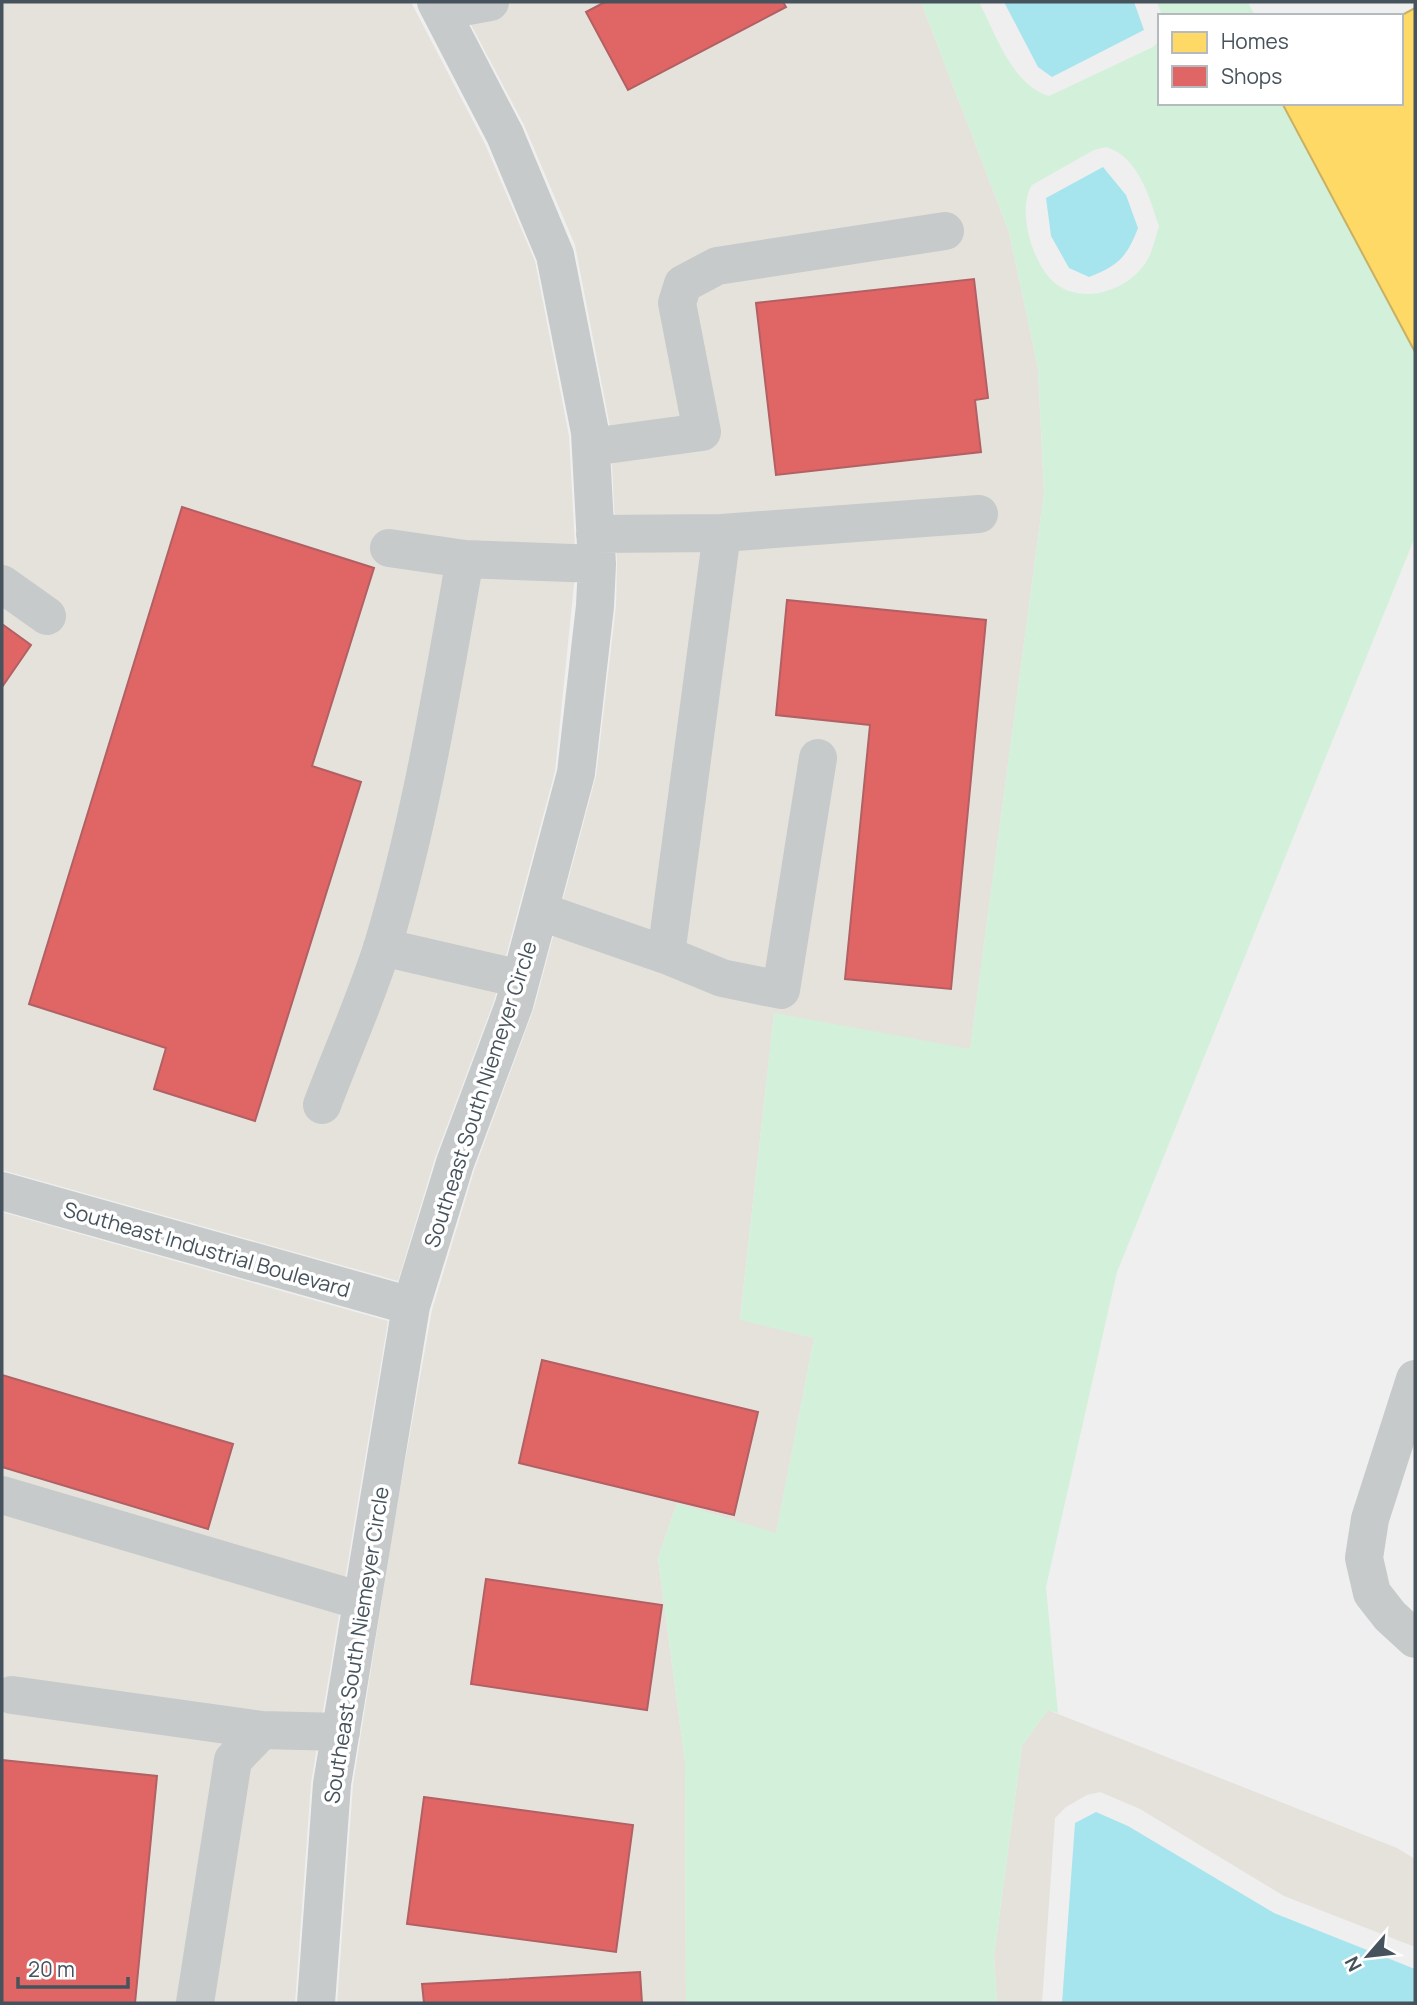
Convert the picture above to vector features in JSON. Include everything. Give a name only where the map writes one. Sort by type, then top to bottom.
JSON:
[{"type":"street","points":[[438,6],[490,2]]},
{"type":"street","name":"Southeast South Niemeyer Circle","points":[[316,2003],[332,1784],[411,1306],[455,1163],[521,979],[576,773],[595,606],[596,549],[590,432],[555,255],[505,135],[438,6]]},
{"type":"street","points":[[590,447],[702,432],[677,303],[683,284],[717,266],[946,231]]},
{"type":"street","points":[[390,548],[465,559],[596,549],[722,533],[979,514]]},
{"type":"street","points":[[666,955],[722,533]]},
{"type":"street","points":[[322,1105],[382,947],[423,791],[465,559]]},
{"type":"street","points":[[2,584],[47,616]]},
{"type":"street","points":[[539,911],[666,955],[722,978],[780,990],[818,758]]},
{"type":"street","points":[[382,947],[521,979]]},
{"type":"street","name":"Southeast Industrial Boulevard","points":[[2,1191],[411,1306]]},
{"type":"street","points":[[1415,1379],[1370,1519],[1364,1558],[1372,1593],[1390,1616],[1415,1639]]},
{"type":"street","points":[[2,1495],[361,1601]]},
{"type":"street","points":[[12,1695],[262,1730],[341,1732]]},
{"type":"street","points":[[195,2003],[233,1760],[262,1730]]},
{"type":"shaded area","points":[[2,2],[411,2],[485,144],[535,261],[569,436],[576,565],[555,771],[494,1001],[435,1158],[398,1281],[2,1170]]},
{"type":"shaded area","points":[[459,2],[921,2],[1009,232],[1038,368],[1044,493],[970,1050],[774,1014],[740,1319],[814,1338],[776,1534],[677,1503],[658,1558],[685,1762],[686,2003],[337,2003],[353,1785],[392,1535],[432,1310],[475,1168],[534,1008],[596,776],[616,606],[617,563],[610,427],[575,245],[524,125]]},
{"type":"shaded area","points":[[2,1212],[388,1321],[311,1783],[295,2003],[2,2003]]},
{"type":"shaded area","points":[[1048,1710],[1397,1848],[1415,1859],[1415,1947],[1284,1896],[1140,1809],[1100,1792],[1087,1795],[1066,1807],[1055,1818],[1042,2003],[997,2003],[994,1956],[1022,1746]]},
{"type":"green space","points":[[921,2],[979,2],[1015,69],[1024,81],[1049,96],[1153,47],[1158,42],[1158,105],[1303,105],[1415,315],[1415,537],[1117,1272],[1046,1587],[1058,1713],[1048,1710],[1022,1746],[994,1956],[997,2003],[686,2003],[685,1762],[658,1558],[677,1503],[776,1533],[814,1338],[740,1320],[774,1013],[970,1049],[1044,493],[1038,368],[1009,232]],"holes":[[[1106,147],[1127,159],[1141,179],[1159,226],[1149,257],[1132,278],[1107,291],[1081,294],[1056,284],[1040,264],[1029,237],[1026,208],[1032,185],[1094,150]]]},
{"type":"green space","points":[[1157,2],[1248,2],[1254,14],[1161,14]]},
{"type":"water","points":[[1004,2],[1134,2],[1144,30],[1052,77],[1038,67]]},
{"type":"water","points":[[1103,167],[1126,195],[1138,228],[1130,246],[1120,259],[1107,269],[1089,277],[1069,268],[1051,236],[1046,198]]},
{"type":"water","points":[[1096,1812],[1128,1826],[1274,1913],[1415,1969],[1415,2003],[1062,2003],[1075,1823]]},
{"type":"building: Homes","points":[[1415,8],[1415,352],[1283,105],[1403,105],[1403,14]]},
{"type":"building: Shops","points":[[605,2],[783,2],[786,7],[628,90],[586,12]]},
{"type":"building: Shops","points":[[974,279],[988,398],[975,400],[981,452],[776,475],[756,303]]},
{"type":"building: Shops","points":[[182,507],[374,568],[312,766],[361,782],[255,1121],[154,1089],[166,1048],[29,1004]]},
{"type":"building: Shops","points":[[787,600],[986,620],[951,989],[845,979],[870,725],[776,715]]},
{"type":"building: Shops","points":[[2,624],[31,645],[2,687]]},
{"type":"building: Shops","points":[[542,1360],[758,1412],[734,1515],[519,1463]]},
{"type":"building: Shops","points":[[2,1375],[233,1444],[208,1529],[2,1467]]},
{"type":"building: Shops","points":[[486,1579],[662,1605],[647,1710],[471,1684]]},
{"type":"building: Shops","points":[[2,1760],[157,1776],[135,2003],[2,2003]]},
{"type":"building: Shops","points":[[424,1797],[633,1825],[616,1952],[407,1924]]},
{"type":"building: Shops","points":[[640,1972],[642,2003],[424,2003],[422,1984]]}]
